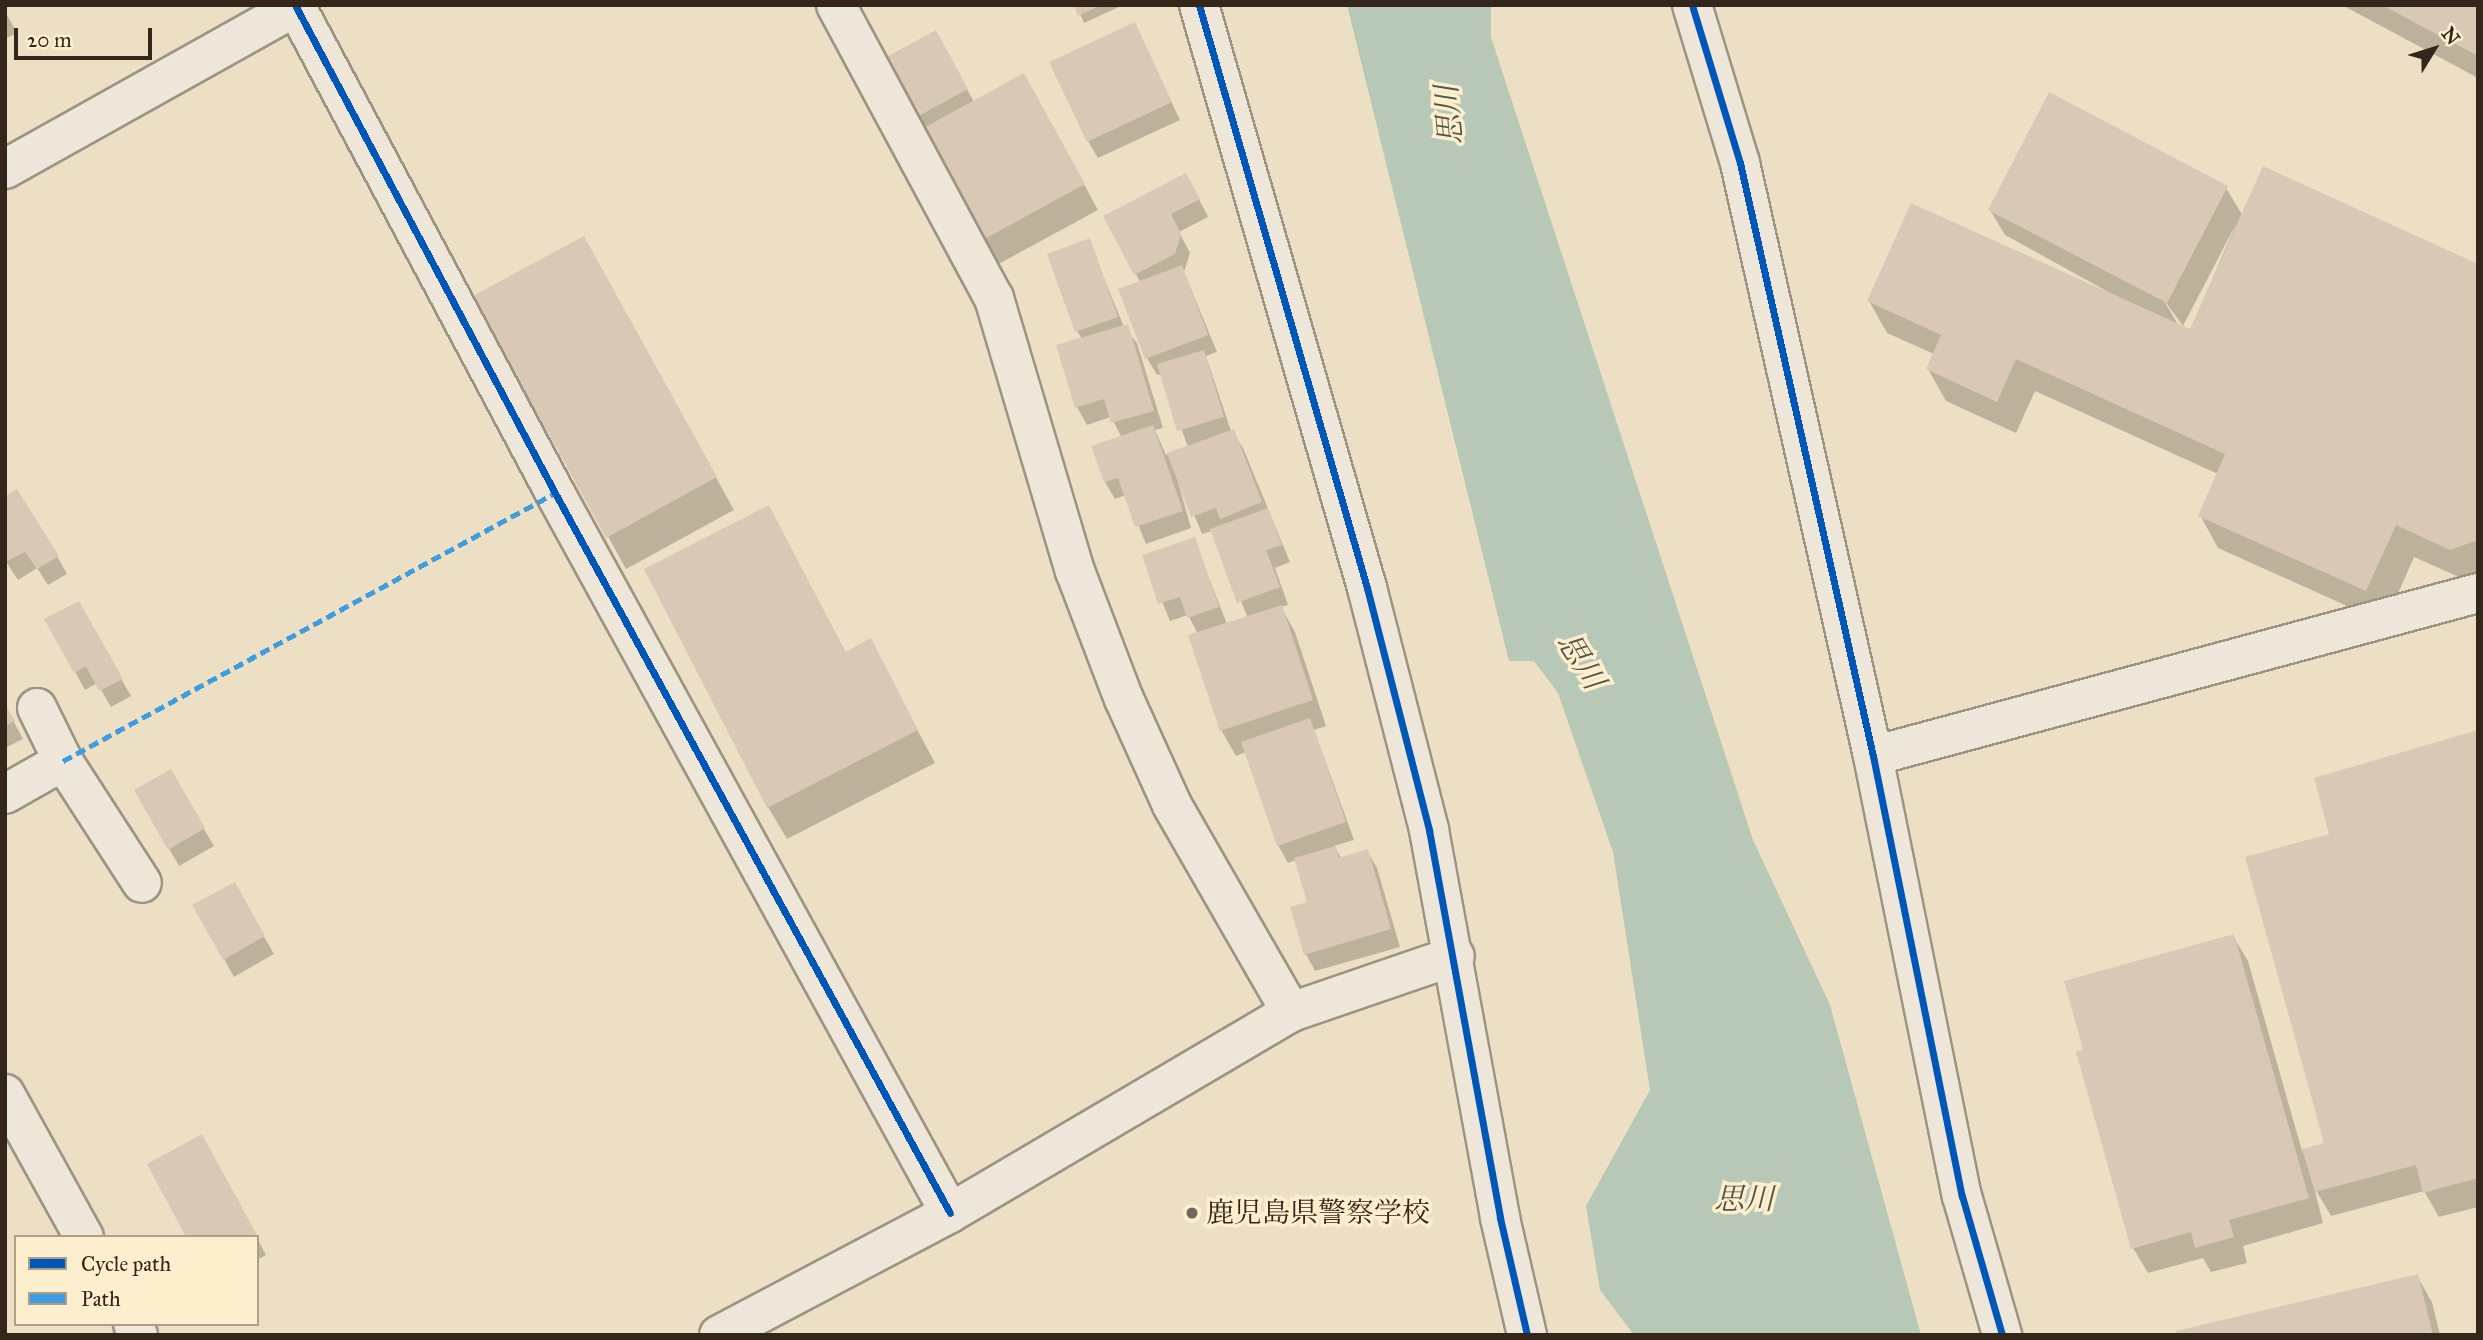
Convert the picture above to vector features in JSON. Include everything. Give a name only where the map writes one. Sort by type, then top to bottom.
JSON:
[{"type":"street","points":[[836,5],[994,298],[1074,571],[1124,699],[1172,805],[1291,1012]]},
{"type":"street","points":[[1199,5],[1367,588],[1429,830],[1455,956],[1500,1219],[1527,1335]]},
{"type":"street","points":[[1692,5],[1740,163],[1873,756],[1962,1196],[2002,1335]]},
{"type":"street","points":[[5,169],[296,6],[555,493],[950,1213]]},
{"type":"street","points":[[1873,756],[2478,593]]},
{"type":"street","points":[[37,708],[63,761],[142,883]]},
{"type":"street","points":[[5,794],[63,761]]},
{"type":"street","points":[[719,1335],[950,1213],[1291,1012],[1455,956]]},
{"type":"street","points":[[5,1094],[83,1235]]},
{"type":"water","name":"思川","points":[[1347,5],[1491,5],[1491,37],[1753,840],[1830,1005],[1921,1335],[1634,1335],[1600,1290],[1586,1206],[1650,1090],[1613,852],[1558,693],[1534,661],[1509,661]]},
{"type":"building","points":[[1074,5],[1101,5],[1078,16]]},
{"type":"building","points":[[2382,5],[2478,5],[2478,56]]},
{"type":"building","points":[[1135,22],[1172,102],[1087,142],[1049,62]]},
{"type":"building","points":[[936,30],[968,89],[913,119],[881,60]]},
{"type":"building","points":[[1024,73],[1085,184],[979,242],[918,131]]},
{"type":"building","points":[[2049,92],[2228,186],[2167,303],[1988,210]]},
{"type":"building","points":[[2263,166],[2478,264],[2478,540],[2450,550],[2396,525],[2366,591],[2198,516],[2225,454],[2016,359],[1997,402],[1926,369],[1941,335],[1867,301],[1911,203],[2190,329]]},
{"type":"building","points":[[1186,173],[1200,199],[1171,214],[1181,234],[1175,254],[1134,275],[1103,216]]},
{"type":"building","points":[[584,236],[717,477],[606,538],[473,296]]},
{"type":"building","points":[[1090,238],[1118,317],[1075,332],[1047,254]]},
{"type":"building","points":[[1182,265],[1208,335],[1145,359],[1118,289]]},
{"type":"building","points":[[1128,324],[1154,411],[1111,423],[1104,399],[1075,408],[1056,345]]},
{"type":"building","points":[[1204,350],[1224,417],[1177,431],[1157,364]]},
{"type":"building","points":[[1153,425],[1183,511],[1135,527],[1118,478],[1104,482],[1091,446]]},
{"type":"building","points":[[1234,429],[1262,502],[1220,519],[1216,508],[1191,517],[1167,453]]},
{"type":"building","points":[[17,489],[59,556],[37,569],[25,552],[5,562],[5,496]]},
{"type":"building","points":[[769,505],[845,652],[871,638],[918,730],[767,808],[644,569]]},
{"type":"building","points":[[1268,508],[1282,545],[1266,550],[1280,587],[1237,603],[1210,529]]},
{"type":"building","points":[[1195,537],[1219,607],[1187,618],[1180,597],[1158,604],[1142,555]]},
{"type":"building","points":[[79,601],[123,679],[99,691],[86,666],[74,673],[44,619]]},
{"type":"building","points":[[1282,605],[1313,700],[1220,731],[1188,635]]},
{"type":"building","points":[[5,703],[15,721],[5,726]]},
{"type":"building","points":[[1310,718],[1346,822],[1277,846],[1241,742]]},
{"type":"building","points":[[2478,730],[2478,1178],[2423,1193],[2416,1165],[2315,1192],[2302,1149],[2324,1143],[2245,857],[2329,834],[2314,778]]},
{"type":"building","points":[[171,769],[205,828],[168,850],[134,790]]},
{"type":"building","points":[[1336,846],[1339,858],[1368,849],[1391,929],[1304,955],[1290,907],[1307,902],[1294,858]]},
{"type":"building","points":[[235,882],[265,936],[223,960],[192,905]]},
{"type":"building","points":[[2234,934],[2309,1198],[2229,1220],[2234,1237],[2195,1248],[2191,1232],[2131,1249],[2076,1052],[2083,1049],[2064,981]]},
{"type":"building","points":[[202,1134],[257,1235],[185,1235],[147,1164]]},
{"type":"building","points":[[2418,1274],[2433,1335],[2177,1335],[2176,1331]]},
{"type":"marked path","points":[[63,761],[555,493]]},
{"type":"cycle path","points":[[295,5],[555,493],[950,1213]]},
{"type":"cycle path","points":[[1199,5],[1367,588],[1429,830],[1500,1218],[1527,1335]]},
{"type":"cycle path","points":[[1692,5],[1740,163],[1873,756],[1962,1196],[2002,1335]]},
{"type":"place","name":"鹿児島県警察学校","points":[[1192,1213]]}]
